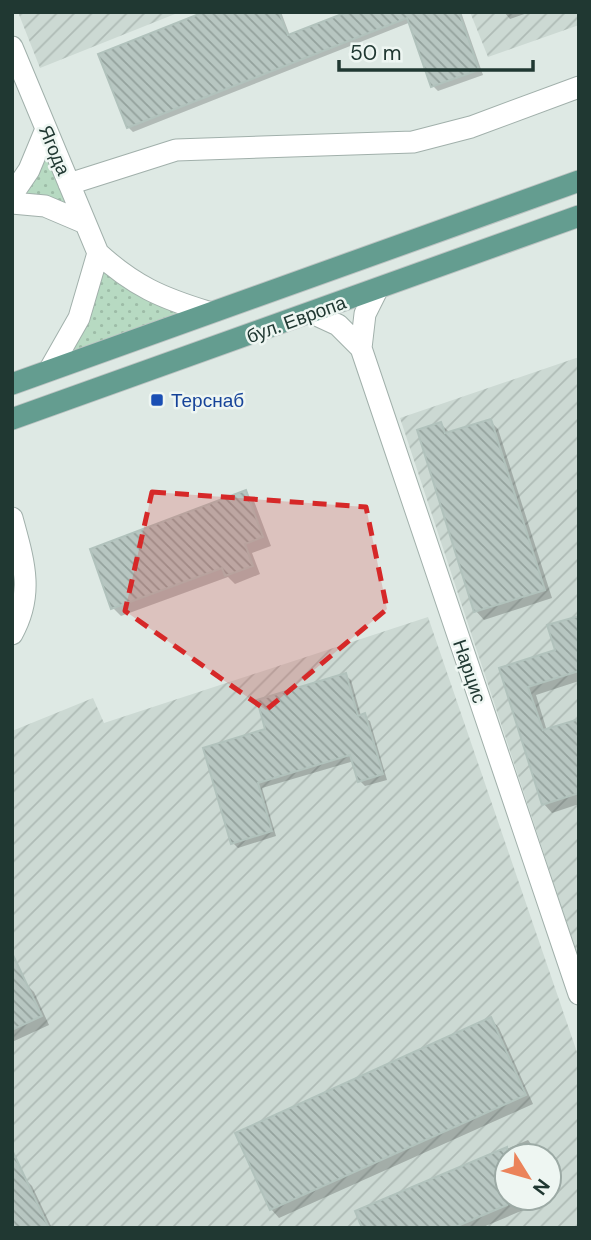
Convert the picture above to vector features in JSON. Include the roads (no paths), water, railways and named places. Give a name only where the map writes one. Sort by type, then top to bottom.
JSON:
[{"type":"main road","name":"бул. Европа","points":[[12,384],[579,180]]},
{"type":"main road","name":"бул. Европа","points":[[12,419],[579,216]]},
{"type":"street","name":"Ягода","points":[[12,47],[98,253]]},
{"type":"street","points":[[69,184],[176,150],[413,142],[471,127],[579,87]]},
{"type":"street","points":[[12,195],[29,170],[46,129]]},
{"type":"street","points":[[12,203],[46,206],[85,223]]},
{"type":"street","points":[[98,253],[124,277],[160,297],[208,312]]},
{"type":"street","points":[[50,369],[79,318],[92,282],[98,253]]},
{"type":"street","points":[[361,348],[365,314],[377,290]]},
{"type":"street","points":[[312,313],[338,325],[361,348]]},
{"type":"street","name":"Нарцис","points":[[361,348],[579,995]]},
{"type":"street","points":[[12,518],[27,574],[20,619],[12,634]]},
{"type":"place","name":"Терснаб","points":[[157,400]]}]
